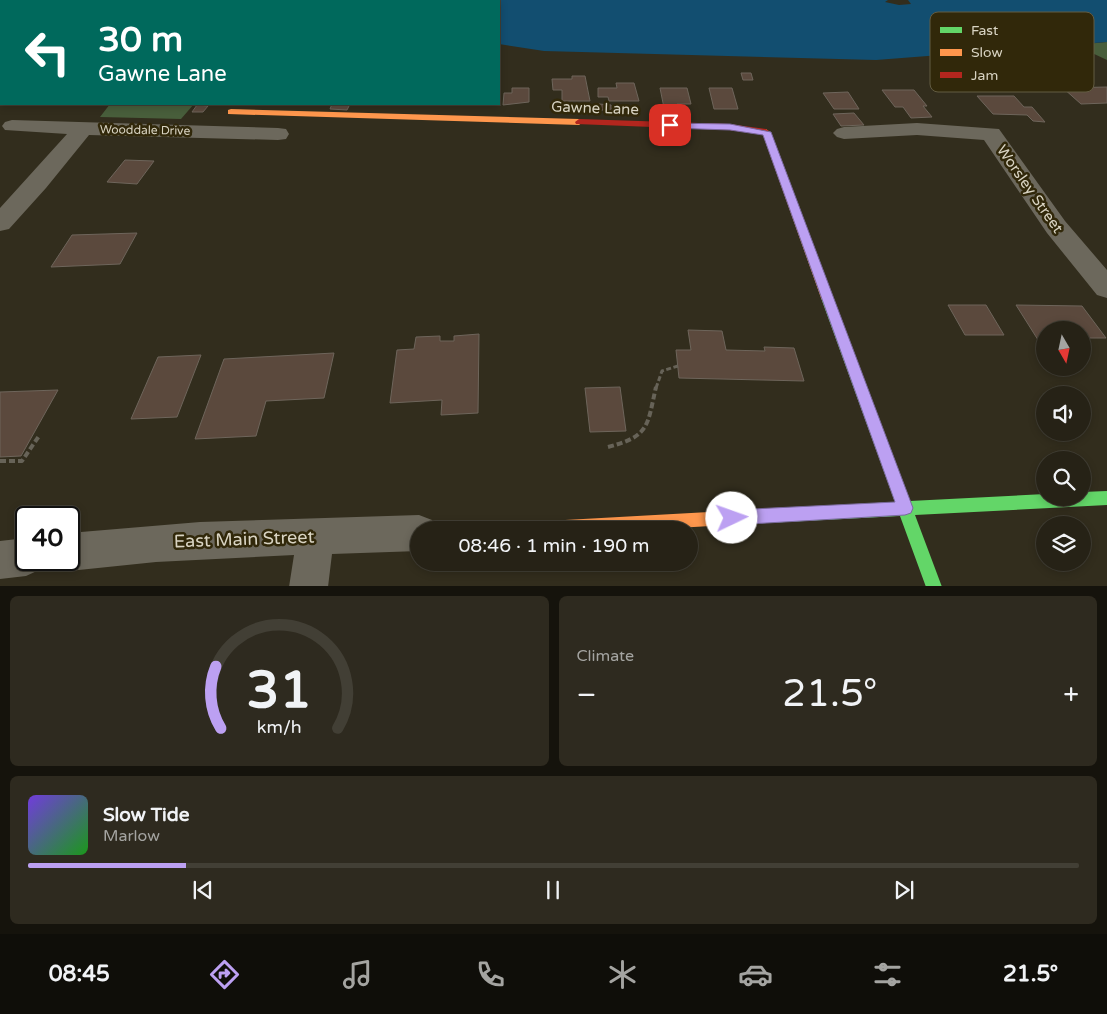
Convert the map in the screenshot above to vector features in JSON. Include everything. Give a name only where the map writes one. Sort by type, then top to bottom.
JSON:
[{"type":"street","name":"Gawne Lane","points":[[231,112],[730,127],[766,132],[905,508]]},
{"type":"street","name":"Wooddale Drive","points":[[12,126],[278,134]]},
{"type":"street","points":[[0,223],[38,183],[83,129]]},
{"type":"street","name":"Worsley Street","points":[[844,133],[917,129],[991,134],[1056,227],[1107,288]]},
{"type":"street","points":[[672,521],[1107,498]]},
{"type":"street","points":[[905,508],[934,586]]},
{"type":"street","name":"East Main Street","points":[[80,551],[165,542],[410,533]]},
{"type":"street","points":[[308,586],[316,536]]},
{"type":"street","points":[[0,560],[15,558]]},
{"type":"path","points":[[608,447],[633,440],[640,433],[651,416],[656,380],[662,371],[678,366]]},
{"type":"path","points":[[0,461],[22,461],[39,436]]},
{"type":"green space","points":[[1107,42],[1107,60],[1094,54],[1094,43]]},
{"type":"green space","points":[[109,105],[193,105],[181,119],[100,117]]},
{"type":"water","points":[[500,0],[888,0],[885,2],[899,5],[911,4],[908,0],[1107,0],[1107,42],[1094,43],[1094,12],[930,12],[930,56],[876,60],[544,51],[500,44]]},
{"type":"building","points":[[741,73],[751,73],[753,80],[743,80]]},
{"type":"building","points":[[572,76],[585,76],[590,101],[562,101],[562,90],[553,90],[552,79],[572,79]]},
{"type":"building","points":[[616,83],[634,83],[639,101],[609,101],[608,97],[598,97],[598,88],[617,88]]},
{"type":"building","points":[[1094,87],[1107,87],[1107,103],[1081,104],[1068,92],[1094,92]]},
{"type":"building","points":[[512,88],[529,88],[529,102],[503,105],[504,93],[512,93]]},
{"type":"building","points":[[660,88],[687,88],[691,104],[677,104],[679,113],[665,113]]},
{"type":"building","points":[[709,88],[732,88],[738,109],[714,109]]},
{"type":"building","points":[[882,90],[914,90],[927,106],[923,106],[932,117],[911,118],[903,107],[895,107]]},
{"type":"building","points":[[848,92],[859,109],[834,109],[823,93]]},
{"type":"building","points":[[977,96],[1014,96],[1024,107],[1032,107],[1045,122],[1033,121],[1027,115],[993,114]]},
{"type":"building","points":[[599,104],[611,105],[611,110],[599,110]]},
{"type":"building","points":[[197,105],[208,106],[203,112],[192,112]]},
{"type":"building","points":[[332,105],[350,105],[347,110],[330,109]]},
{"type":"building","points":[[854,113],[864,125],[841,126],[833,114]]},
{"type":"building","points":[[125,160],[154,161],[137,184],[107,182]]},
{"type":"building","points":[[137,233],[120,264],[51,267],[72,235]]},
{"type":"building","points":[[948,305],[986,305],[1004,335],[965,335]]},
{"type":"building","points":[[1016,305],[1082,306],[1106,338],[1091,338],[1091,321],[1036,321],[1036,337]]},
{"type":"building","points":[[688,330],[722,331],[726,350],[765,351],[764,347],[794,348],[804,381],[679,378],[676,350],[691,350]]},
{"type":"building","points":[[479,334],[478,413],[441,415],[442,400],[390,403],[397,350],[414,349],[416,337],[440,336],[440,341],[454,341],[454,336]]},
{"type":"building","points":[[334,353],[324,398],[266,401],[256,436],[195,439],[224,359]]},
{"type":"building","points":[[201,355],[177,417],[131,419],[158,357]]},
{"type":"building","points":[[620,387],[626,431],[590,432],[585,388]]},
{"type":"building","points":[[58,390],[21,456],[0,457],[0,392]]},
{"type":"traffic: fast","points":[[827,298],[934,586]]},
{"type":"traffic: fast","points":[[727,518],[1107,498]]},
{"type":"traffic: slow","points":[[231,112],[579,122]]},
{"type":"traffic: slow","points":[[766,132],[827,298]]},
{"type":"traffic: slow","points":[[673,521],[727,518]]},
{"type":"traffic: jam","points":[[579,122],[729,127],[766,132]]},
{"type":"route","points":[[670,125],[730,127],[766,132],[905,508],[732,518]]}]
